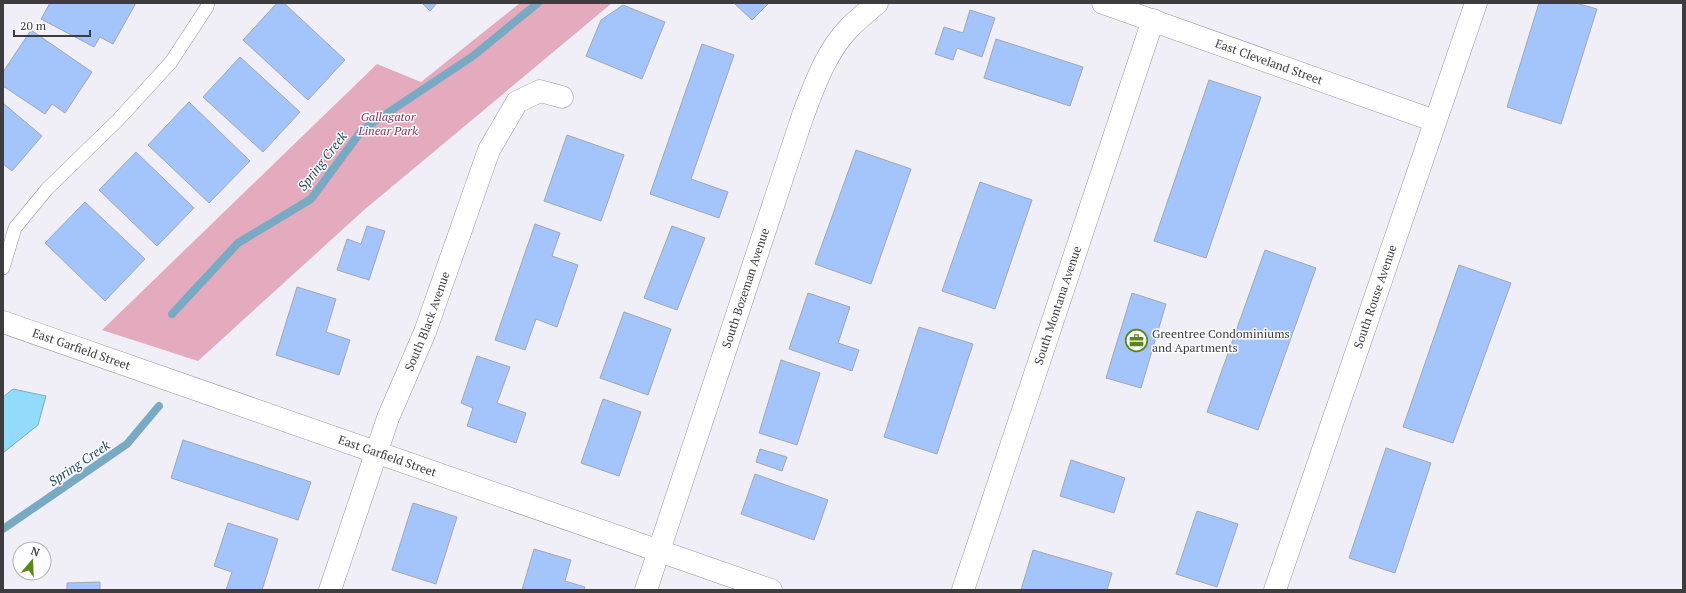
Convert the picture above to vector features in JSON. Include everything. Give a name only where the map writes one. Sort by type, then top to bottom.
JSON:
[{"type":"street","name":"South Bozeman Avenue","points":[[646,590],[816,82],[832,51],[848,28],[877,3]]},
{"type":"street","name":"East Cleveland Street","points":[[1103,3],[1435,121]]},
{"type":"street","name":"South Rouse Avenue","points":[[1275,590],[1476,3]]},
{"type":"street","name":"South Montana Avenue","points":[[963,590],[1154,20]]},
{"type":"street","name":"South Black Avenue","points":[[330,590],[388,418],[425,332],[489,150],[517,102],[540,91],[562,97]]},
{"type":"street","name":"East Garfield Street","points":[[3,322],[771,590]]},
{"type":"lane","points":[[3,268],[15,228],[47,189],[118,120],[171,62],[208,3]]},
{"type":"green space","name":"Gallagator Linear Park","points":[[520,3],[612,3],[364,210],[198,361],[102,330],[377,64],[421,82]]},
{"type":"water","points":[[13,389],[46,396],[38,425],[3,453],[3,397]]},
{"type":"building","points":[[50,3],[136,3],[113,44],[100,37],[94,47],[41,19]]},
{"type":"building","points":[[277,3],[284,3],[345,60],[308,100],[243,40]]},
{"type":"building","points":[[422,3],[437,3],[430,11]]},
{"type":"building","points":[[734,3],[769,3],[752,20]]},
{"type":"building","points":[[1539,3],[1576,3],[1597,9],[1561,124],[1507,107]]},
{"type":"building","points":[[623,5],[665,22],[642,79],[586,56],[601,20]]},
{"type":"building","points":[[970,10],[995,18],[982,57],[957,48],[953,60],[935,54],[944,27],[963,33]]},
{"type":"building","points":[[31,30],[92,72],[65,113],[52,104],[45,114],[3,86],[3,72]]},
{"type":"building","points":[[996,39],[1083,67],[1070,106],[984,78]]},
{"type":"building","points":[[702,44],[734,55],[691,179],[728,192],[719,218],[650,194]]},
{"type":"building","points":[[240,57],[300,112],[263,152],[203,97]]},
{"type":"building","points":[[1209,80],[1261,97],[1206,258],[1154,241]]},
{"type":"building","points":[[189,102],[250,161],[209,203],[148,145]]},
{"type":"building","points":[[3,103],[42,136],[12,171],[3,164]]},
{"type":"building","points":[[567,135],[624,155],[601,221],[544,201]]},
{"type":"building","points":[[856,150],[911,169],[871,284],[815,264]]},
{"type":"building","points":[[136,152],[194,208],[157,246],[99,190]]},
{"type":"building","points":[[980,182],[1032,200],[995,309],[942,291]]},
{"type":"building","points":[[85,202],[145,259],[105,301],[45,243]]},
{"type":"building","points":[[535,224],[560,233],[552,256],[578,265],[557,327],[536,319],[525,350],[495,340]]},
{"type":"building","points":[[367,226],[385,231],[369,280],[337,270],[347,239],[361,244]]},
{"type":"building","points":[[672,226],[705,238],[677,310],[644,298]]},
{"type":"building","points":[[1265,250],[1316,268],[1258,430],[1207,412]]},
{"type":"building","points":[[1459,265],[1511,283],[1453,443],[1403,427]]},
{"type":"building","points":[[297,287],[336,299],[326,332],[350,340],[339,375],[276,355]]},
{"type":"building","points":[[808,293],[850,307],[838,343],[859,350],[852,371],[789,349]]},
{"type":"building","name":"Greentree Condominiums and Apartments","points":[[1132,293],[1166,304],[1141,388],[1106,378]]},
{"type":"building","points":[[624,312],[671,329],[648,395],[600,378]]},
{"type":"building","points":[[919,327],[973,344],[937,454],[884,437]]},
{"type":"building","points":[[477,356],[510,367],[497,403],[526,413],[516,443],[467,426],[473,408],[461,403]]},
{"type":"building","points":[[781,360],[820,373],[797,445],[759,433]]},
{"type":"building","points":[[603,399],[641,412],[619,476],[581,463]]},
{"type":"building","points":[[183,440],[311,482],[298,520],[171,478]]},
{"type":"building","points":[[1386,448],[1431,463],[1395,573],[1349,558]]},
{"type":"building","points":[[760,449],[787,457],[782,471],[756,462]]},
{"type":"building","points":[[1071,460],[1125,478],[1114,513],[1060,496]]},
{"type":"building","points":[[755,474],[828,500],[814,540],[741,514]]},
{"type":"building","points":[[413,503],[457,517],[436,584],[392,570]]},
{"type":"building","points":[[1197,511],[1238,524],[1217,587],[1176,574]]},
{"type":"building","points":[[228,523],[278,539],[262,590],[226,590],[232,572],[214,566]]},
{"type":"building","points":[[534,549],[571,560],[565,581],[585,587],[584,590],[522,590]]},
{"type":"building","points":[[1033,550],[1112,573],[1107,590],[1021,590]]},
{"type":"building","points":[[100,582],[100,590],[67,590],[67,583]]},
{"type":"waterway","name":"Spring Creek","points":[[172,314],[238,243],[311,199],[362,130],[473,56],[538,3]]},
{"type":"waterway","name":"Spring Creek","points":[[3,529],[127,444],[159,406]]},
{"type":"place","name":"Greentree Condominiums and Apartments","points":[[1136,341]]}]
